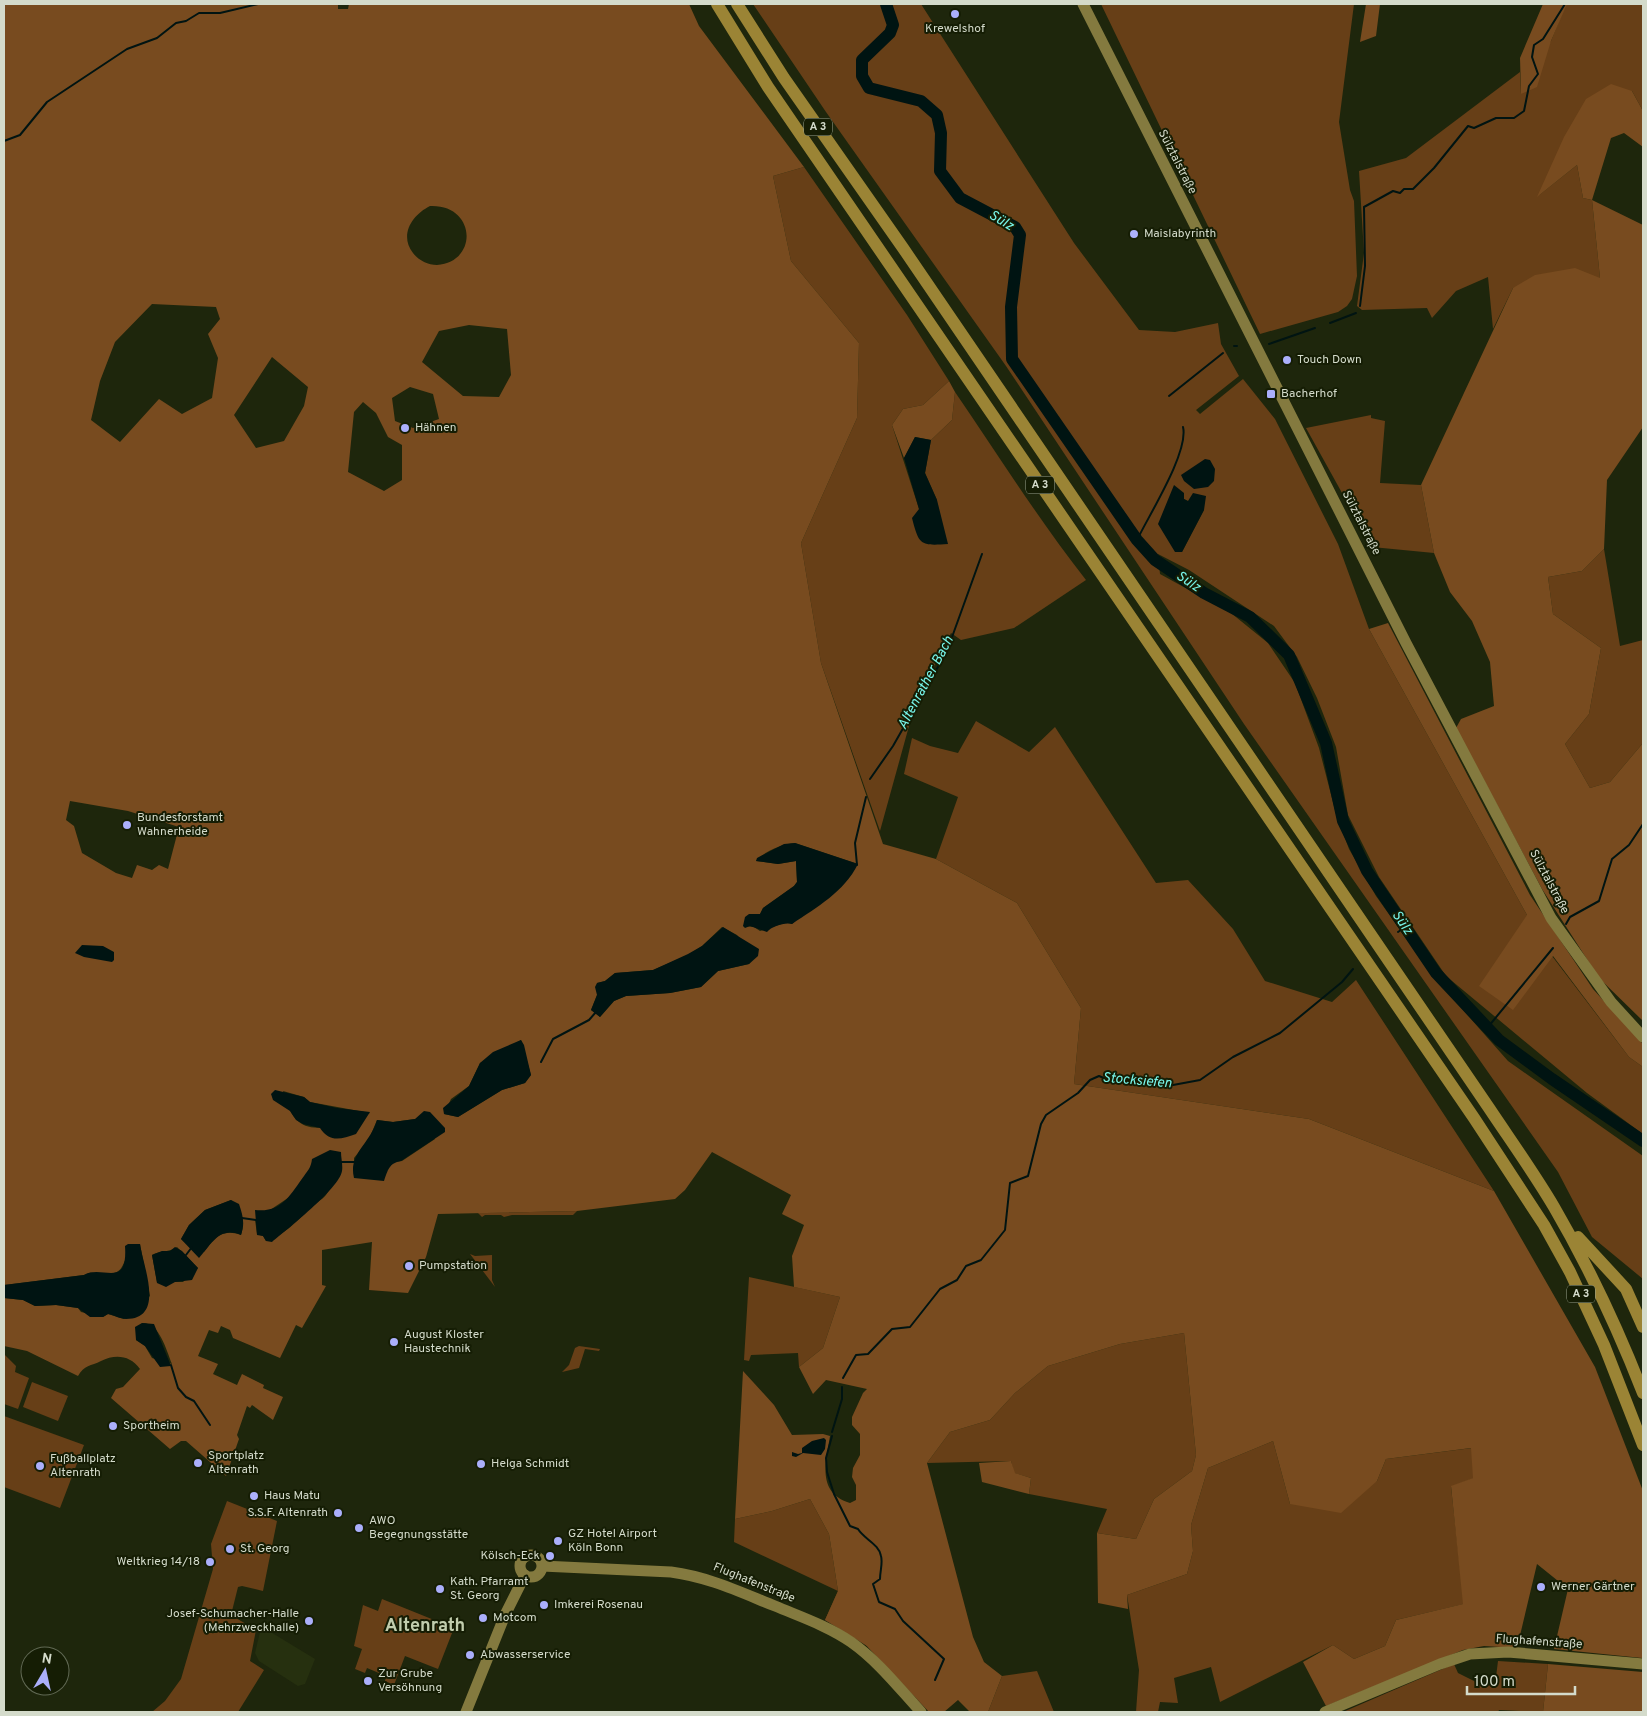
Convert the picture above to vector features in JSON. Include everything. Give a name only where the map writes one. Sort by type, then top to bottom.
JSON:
[{"type":"highway","name":"A 3","points":[[717,4],[773,95],[1474,1118],[1544,1224],[1590,1313],[1643,1445]]},
{"type":"highway","name":"A 3","points":[[737,4],[784,78],[903,248],[1484,1100],[1554,1206],[1582,1256],[1618,1330],[1643,1394]]},
{"type":"highway","points":[[1554,1206],[1584,1245],[1626,1289],[1643,1327]]},
{"type":"main road","name":"Sülztalstraße","points":[[1083,4],[1406,643],[1551,918],[1610,1002],[1643,1037]]},
{"type":"main road","points":[[527,1555],[537,1557],[542,1566],[538,1574],[529,1577],[525,1575],[520,1564],[527,1555]]},
{"type":"main road","name":"Flughafenstraße","points":[[542,1566],[671,1572],[731,1586],[830,1630],[851,1642],[881,1668],[921,1712]]},
{"type":"main road","points":[[466,1712],[505,1615],[525,1575]]},
{"type":"main road","name":"Flughafenstraße","points":[[1325,1712],[1440,1664],[1470,1654],[1508,1652],[1643,1664]]},
{"type":"shaded area","points":[[4,4],[338,4],[338,9],[348,9],[349,4],[689,4],[699,26],[804,167],[773,176],[791,261],[859,343],[857,418],[801,543],[821,663],[883,844],[936,859],[1017,903],[1081,1008],[1074,1084],[1309,1119],[1494,1191],[1595,1367],[1643,1491],[1642,1658],[1554,1649],[1568,1589],[1537,1564],[1517,1648],[1484,1646],[1463,1650],[1326,1706],[1303,1662],[1333,1645],[1354,1659],[1385,1646],[1396,1620],[1463,1604],[1451,1486],[1473,1478],[1471,1448],[1386,1459],[1377,1481],[1341,1513],[1290,1504],[1273,1441],[1208,1468],[1191,1525],[1193,1551],[1187,1574],[1127,1595],[1128,1609],[1098,1603],[1097,1533],[1136,1539],[1154,1499],[1192,1471],[1196,1455],[1184,1333],[1120,1344],[1048,1366],[1015,1393],[990,1420],[950,1432],[927,1463],[973,1637],[984,1662],[1002,1676],[988,1712],[970,1712],[958,1700],[944,1712],[929,1712],[867,1646],[825,1620],[838,1591],[829,1534],[810,1499],[772,1511],[735,1519],[743,1371],[774,1405],[792,1435],[823,1434],[830,1436],[826,1466],[828,1484],[832,1492],[850,1503],[856,1500],[856,1485],[852,1477],[853,1468],[860,1455],[860,1434],[852,1425],[852,1417],[863,1393],[867,1389],[826,1380],[813,1394],[799,1367],[823,1348],[840,1297],[794,1287],[792,1256],[804,1225],[782,1214],[791,1195],[712,1152],[685,1190],[675,1199],[577,1211],[438,1214],[426,1257],[408,1293],[369,1290],[372,1242],[322,1250],[322,1285],[326,1286],[302,1328],[296,1325],[280,1358],[233,1338],[230,1330],[221,1326],[218,1333],[209,1330],[198,1356],[218,1364],[213,1374],[237,1385],[242,1374],[264,1385],[263,1388],[283,1397],[273,1420],[252,1405],[250,1408],[247,1406],[237,1435],[239,1439],[226,1476],[186,1441],[181,1441],[170,1449],[111,1398],[116,1389],[123,1387],[140,1369],[127,1358],[112,1357],[106,1359],[85,1368],[78,1376],[27,1351],[4,1346],[4,1298],[23,1300],[35,1306],[56,1305],[78,1308],[81,1312],[103,1317],[108,1314],[124,1319],[150,1296],[140,1244],[130,1252],[121,1269],[114,1273],[88,1273],[4,1285]],"holes":[[[430,206],[445,208],[456,214],[464,223],[466,234],[465,244],[460,254],[451,262],[437,265],[420,260],[413,253],[407,239],[407,233],[413,220]],[[152,304],[216,307],[220,319],[208,334],[218,358],[212,398],[182,414],[159,399],[120,442],[91,420],[100,381],[115,342]],[[469,325],[507,329],[511,375],[499,397],[463,396],[422,362],[439,331]],[[272,357],[308,387],[304,406],[284,441],[256,448],[234,415]],[[410,387],[433,394],[439,419],[413,428],[395,421],[392,398]],[[363,402],[376,413],[388,437],[402,445],[402,480],[384,491],[348,472],[354,412]],[[70,801],[128,811],[179,827],[168,869],[159,865],[152,870],[137,865],[132,878],[116,873],[82,853],[74,826],[66,820]],[[795,843],[858,864],[792,924],[788,922],[760,931],[754,927],[743,926],[797,882],[796,861],[778,864],[756,861],[779,846]],[[722,927],[737,935],[755,957],[749,964],[718,971],[701,987],[670,993],[626,996],[614,1001],[600,1017],[591,1010],[597,995],[597,983],[605,981],[615,973],[653,970],[688,955],[702,946]],[[521,1040],[531,1075],[525,1083],[502,1090],[458,1117],[444,1114],[451,1099],[469,1086],[480,1063]],[[283,1091],[304,1097],[310,1102],[370,1113],[332,1126],[312,1127],[303,1125],[296,1119],[291,1113]],[[415,1119],[435,1139],[402,1161],[394,1162],[381,1173],[371,1177],[354,1177],[354,1158],[369,1139],[377,1120],[393,1122]],[[341,1152],[340,1163],[326,1195],[290,1227],[266,1241],[263,1236],[257,1234],[255,1220],[291,1196],[311,1167]],[[231,1200],[241,1216],[243,1225],[241,1235],[229,1233],[219,1236],[211,1242],[204,1252],[191,1248],[181,1239],[189,1225],[205,1210]],[[177,1247],[198,1268],[183,1282],[157,1282],[152,1255]],[[142,1323],[148,1324],[157,1332],[172,1364],[152,1358],[145,1346],[136,1340]]]},
{"type":"shaded area","points":[[753,4],[921,4],[1074,243],[1139,330],[1175,332],[1218,323],[1221,344],[1239,376],[1196,410],[1200,414],[1243,379],[1275,419],[1338,544],[1369,629],[1527,915],[1552,956],[1629,1057],[1643,1067],[1643,1134],[1587,1093],[1446,976],[1379,877],[1348,815],[1336,747],[1317,698],[1297,657],[1274,626],[1189,570],[1158,554],[1160,574],[1231,613],[1268,643],[1295,683],[1319,748],[1336,814],[1349,849],[1376,896],[1433,976],[1508,1061],[1643,1156],[1643,1279],[1592,1237],[1558,1172],[1244,724],[1006,366],[826,112]],"holes":[[[1184,493],[1184,499],[1204,510],[1182,552],[1175,552]]]},
{"type":"shaded area","points":[[1101,4],[1354,4],[1339,122],[1350,190],[1354,201],[1357,276],[1352,299],[1347,306],[1338,312],[1260,334]]},
{"type":"shaded area","points":[[1366,4],[1380,4],[1376,36],[1360,42]]},
{"type":"shaded area","points":[[1543,4],[1567,4],[1551,41],[1537,87],[1521,94],[1520,58]]},
{"type":"shaded area","points":[[1566,4],[1643,4],[1643,111],[1632,91],[1538,196],[1577,165],[1583,198],[1592,200],[1600,278],[1513,288],[1493,329],[1488,277],[1456,291],[1432,318],[1427,308],[1362,310],[1357,306],[1364,253],[1359,171],[1406,158],[1520,72],[1521,94],[1551,41]]},
{"type":"shaded area","points":[[1611,84],[1632,91],[1643,111],[1643,147],[1624,133],[1611,138],[1592,200],[1583,198],[1577,165],[1537,197],[1564,137],[1586,99]]},
{"type":"shaded area","points":[[804,167],[907,315],[949,381],[923,405],[903,409],[892,425],[919,509],[937,500],[925,473],[931,440],[952,420],[955,392],[1035,511],[1086,580],[1014,628],[961,640],[951,633],[922,691],[909,726],[880,831],[821,663],[801,543],[857,418],[859,343],[791,261],[773,176]]},
{"type":"shaded area","points":[[1592,200],[1643,225],[1643,427],[1607,480],[1604,549],[1582,571],[1548,577],[1553,614],[1601,648],[1589,714],[1565,744],[1590,788],[1610,782],[1643,743],[1643,1021],[1599,978],[1542,889],[1456,728],[1461,719],[1494,706],[1490,662],[1472,621],[1450,592],[1434,553],[1421,485],[1513,288],[1535,275],[1575,268],[1600,278]]},
{"type":"shaded area","points":[[949,381],[955,392],[952,420],[931,440],[915,437],[904,458],[892,425],[903,409],[923,405]]},
{"type":"shaded area","points":[[1371,415],[1371,418],[1385,421],[1380,483],[1421,485],[1434,553],[1372,547],[1306,428]]},
{"type":"shaded area","points":[[915,437],[931,440],[925,473],[937,500],[948,544],[932,545],[922,542],[914,527],[912,518],[919,509],[904,458]]},
{"type":"shaded area","points":[[1205,459],[1210,460],[1215,469],[1214,481],[1208,487],[1194,489],[1184,481],[1181,475]]},
{"type":"shaded area","points":[[1174,485],[1184,493],[1184,499],[1188,501],[1193,493],[1206,496],[1204,510],[1182,552],[1175,552],[1158,524]]},
{"type":"shaded area","points":[[1604,549],[1620,646],[1643,640],[1643,743],[1610,782],[1590,788],[1565,744],[1589,714],[1601,648],[1553,614],[1548,577],[1582,571]]},
{"type":"shaded area","points":[[1388,623],[1530,895],[1593,989],[1643,1044],[1643,1067],[1629,1057],[1553,956],[1513,1010],[1479,986],[1527,915],[1369,629]]},
{"type":"shaded area","points":[[976,721],[1029,752],[1055,727],[1156,883],[1188,880],[1233,929],[1265,981],[1332,1002],[1356,980],[1494,1191],[1309,1119],[1074,1084],[1081,1008],[1017,903],[936,859],[958,797],[904,774],[912,738],[930,746],[958,753]]},
{"type":"shaded area","points":[[795,843],[858,864],[838,891],[792,924],[779,925],[767,932],[750,926],[745,928],[743,926],[745,917],[749,914],[760,914],[763,908],[797,882],[796,861],[778,864],[756,861],[757,858],[784,844]]},
{"type":"shaded area","points":[[723,927],[759,949],[758,956],[749,964],[718,971],[701,987],[670,993],[626,996],[614,1001],[600,1017],[591,1010],[597,995],[595,987],[597,983],[605,981],[615,973],[653,970],[702,946]]},
{"type":"shaded area","points":[[82,945],[103,946],[114,952],[114,960],[112,962],[84,957],[75,953]]},
{"type":"shaded area","points":[[521,1040],[524,1045],[531,1075],[525,1083],[502,1090],[458,1117],[444,1114],[443,1108],[469,1086],[480,1063],[493,1052]]},
{"type":"shaded area","points":[[275,1090],[304,1097],[310,1102],[370,1112],[356,1134],[332,1138],[320,1128],[303,1124],[296,1120],[290,1111],[273,1100],[271,1094]]},
{"type":"shaded area","points":[[424,1111],[430,1112],[445,1128],[445,1132],[401,1161],[391,1165],[384,1181],[354,1178],[354,1162],[370,1136],[377,1120],[393,1122],[415,1119]]},
{"type":"shaded area","points":[[330,1150],[341,1152],[342,1166],[339,1179],[332,1188],[311,1209],[272,1242],[266,1241],[263,1236],[257,1235],[255,1210],[272,1209],[279,1206],[294,1190],[308,1170],[312,1159]]},
{"type":"shaded area","points":[[231,1200],[239,1204],[242,1212],[241,1235],[227,1233],[221,1235],[212,1242],[199,1258],[181,1239],[189,1225],[205,1210]]},
{"type":"shaded area","points":[[577,1211],[573,1215],[512,1215],[504,1217],[501,1215],[485,1215],[482,1217],[478,1213]]},
{"type":"shaded area","points":[[128,1244],[140,1244],[149,1290],[149,1301],[145,1310],[138,1317],[124,1319],[108,1314],[103,1317],[90,1317],[78,1308],[56,1305],[35,1306],[23,1300],[4,1298],[4,1285],[84,1275],[91,1272],[118,1272],[122,1268],[125,1259],[125,1246]]},
{"type":"shaded area","points":[[175,1247],[182,1251],[198,1268],[192,1280],[175,1282],[166,1287],[157,1283],[152,1255],[162,1251],[170,1251]]},
{"type":"shaded area","points":[[470,1254],[475,1256],[492,1255],[492,1280],[495,1287]]},
{"type":"shaded area","points":[[749,1277],[840,1297],[823,1348],[799,1367],[798,1353],[751,1355],[749,1361],[744,1360]]},
{"type":"shaded area","points":[[142,1323],[154,1324],[171,1366],[160,1367],[145,1346],[136,1340],[135,1327]]},
{"type":"shaded area","points":[[1184,1333],[1196,1455],[1192,1471],[1154,1499],[1136,1539],[1097,1533],[1107,1509],[1029,1494],[1031,1478],[1014,1473],[1011,1461],[927,1463],[950,1432],[990,1420],[1015,1393],[1048,1366],[1120,1344]]},
{"type":"shaded area","points":[[579,1346],[600,1349],[599,1351],[585,1349],[579,1368],[562,1372],[569,1365],[575,1348]]},
{"type":"shaded area","points":[[4,1354],[16,1366],[15,1372],[29,1378],[18,1409],[4,1404]]},
{"type":"shaded area","points":[[32,1382],[68,1396],[58,1421],[23,1407]]},
{"type":"shaded area","name":"Fußballplatz Altenrath","points":[[4,1416],[84,1445],[60,1508],[4,1487]]},
{"type":"shaded area","points":[[824,1438],[826,1440],[825,1449],[821,1455],[803,1453],[796,1457],[792,1456],[792,1452],[802,1453],[802,1448],[812,1441]]},
{"type":"shaded area","points":[[1273,1441],[1290,1504],[1377,1481],[1386,1459],[1472,1448],[1474,1478],[1451,1487],[1464,1604],[1396,1620],[1385,1646],[1354,1659],[1333,1645],[1220,1702],[1211,1667],[1174,1678],[1178,1703],[1160,1702],[1158,1712],[1136,1712],[1139,1670],[1127,1595],[1187,1574],[1193,1551],[1191,1525],[1208,1468]]},
{"type":"shaded area","points":[[1011,1461],[1015,1473],[1031,1478],[1029,1494],[982,1482],[979,1463]]},
{"type":"shaded area","points":[[810,1499],[829,1534],[838,1591],[734,1542],[735,1519],[772,1511]]},
{"type":"shaded area","points":[[227,1501],[277,1521],[263,1591],[242,1586],[238,1587],[231,1615],[256,1630],[250,1661],[264,1670],[238,1712],[152,1712],[165,1701],[181,1679],[213,1569],[211,1544]]},
{"type":"shaded area","points":[[838,1591],[944,1712],[908,1689],[863,1642],[825,1620]]},
{"type":"shaded area","points":[[382,1599],[454,1628],[438,1669],[405,1656],[394,1685],[385,1681],[386,1676],[367,1668],[365,1673],[355,1669],[362,1649],[354,1646],[363,1605],[378,1611]]},
{"type":"shaded area","points":[[264,1628],[315,1659],[305,1684],[298,1686],[259,1661],[255,1653],[260,1632],[262,1633]]},
{"type":"shaded area","points":[[1498,1661],[1548,1664],[1543,1712],[1499,1710],[1498,1712],[1343,1712],[1454,1664],[1458,1673],[1476,1682],[1495,1685]]},
{"type":"shaded area","points":[[1548,1664],[1643,1672],[1643,1712],[1543,1712]]},
{"type":"shaded area","points":[[1037,1671],[1054,1712],[988,1712],[1002,1676]]},
{"type":"waterway","points":[[4,141],[20,135],[47,102],[127,49],[157,38],[176,23],[186,21],[199,13],[220,13],[258,4]]},
{"type":"waterway","name":"Sülz","points":[[886,4],[893,25],[890,33],[862,60],[862,76],[869,88],[921,101],[937,115],[941,133],[940,171],[960,198],[1015,227],[1020,235],[1011,307],[1012,359],[1137,540],[1155,560],[1204,593],[1250,617],[1289,655],[1326,743],[1343,821],[1367,871],[1436,973],[1499,1040],[1643,1141]]},
{"type":"waterway","points":[[1360,306],[1365,266],[1364,207],[1393,191],[1400,193],[1404,189],[1413,189],[1434,168],[1468,126],[1474,128],[1496,118],[1514,118],[1524,111],[1529,86],[1538,74],[1532,57],[1534,45],[1543,39],[1565,4]]},
{"type":"waterway","points":[[1330,323],[1356,313]]},
{"type":"waterway","points":[[1269,344],[1315,328]]},
{"type":"waterway","points":[[1169,396],[1223,353]]},
{"type":"waterway","points":[[1137,540],[1174,467],[1180,452],[1183,427]]},
{"type":"waterway","name":"Altenrather Bach","points":[[870,779],[893,746],[947,651],[982,554]]},
{"type":"waterway","name":"Altenrather Bach","points":[[857,865],[855,843],[866,797]]},
{"type":"waterway","points":[[1566,924],[1570,917],[1599,901],[1612,859],[1629,845],[1643,824]]},
{"type":"waterway","name":"Stocksiefen","points":[[1398,932],[1405,927]]},
{"type":"waterway","points":[[1488,1027],[1553,948]]},
{"type":"waterway","name":"Stocksiefen","points":[[843,1378],[856,1355],[868,1354],[892,1329],[910,1327],[940,1289],[957,1280],[966,1266],[981,1260],[1005,1230],[1010,1183],[1028,1176],[1041,1124],[1046,1115],[1078,1093],[1090,1080],[1099,1076],[1111,1081],[1126,1078],[1173,1085],[1200,1080],[1233,1057],[1280,1033],[1342,982],[1353,969]]},
{"type":"waterway","name":"Altenrather Bach","points":[[541,1062],[553,1039],[589,1020],[596,1012]]},
{"type":"waterway","name":"Altenrather Bach","points":[[340,1162],[355,1162]]},
{"type":"waterway","name":"Altenrather Bach","points":[[242,1218],[256,1220]]},
{"type":"waterway","name":"Altenrather Bach","points":[[186,1255],[192,1247]]},
{"type":"waterway","name":"Altenrather Bach","points":[[171,1365],[178,1388],[186,1397],[194,1401],[210,1425]]},
{"type":"waterway","name":"Stocksiefen","points":[[832,1432],[842,1399],[842,1387]]},
{"type":"waterway","name":"Stocksiefen","points":[[832,1436],[826,1458],[827,1472],[834,1494],[850,1526],[858,1529],[880,1552],[882,1561],[880,1579],[873,1584],[879,1602],[895,1609],[903,1621],[944,1659],[935,1680]]},
{"type":"place","name":"Krewelshof","points":[[955,14]]},
{"type":"place","name":"Maislabyrinth","points":[[1134,234]]},
{"type":"place","name":"Touch Down","points":[[1287,360]]},
{"type":"place","name":"Bacherhof","points":[[1271,394]]},
{"type":"place","name":"Hähnen","points":[[405,428]]},
{"type":"place","name":"Bundesforstamt Wahnerheide","points":[[127,825]]},
{"type":"place","name":"Pumpstation","points":[[409,1266]]},
{"type":"place","name":"August Kloster Haustechnik","points":[[394,1342]]},
{"type":"place","name":"Sportheim","points":[[113,1426]]},
{"type":"place","name":"Sportplatz Altenrath","points":[[198,1463]]},
{"type":"place","name":"Helga Schmidt","points":[[481,1464]]},
{"type":"place","name":"Fußballplatz Altenrath","points":[[40,1466]]},
{"type":"place","name":"Haus Matu","points":[[254,1496]]},
{"type":"place","name":"S.S.F. Altenrath","points":[[338,1513]]},
{"type":"place","name":"AWO Begegnungsstätte","points":[[359,1528]]},
{"type":"place","name":"GZ Hotel Airport Köln Bonn","points":[[558,1541]]},
{"type":"place","name":"St. Georg","points":[[230,1549]]},
{"type":"place","name":"Kölsch-Eck","points":[[550,1556]]},
{"type":"place","name":"Weltkrieg 14/18","points":[[210,1562]]},
{"type":"place","name":"Werner Gärtner","points":[[1541,1587]]},
{"type":"place","name":"Kath. Pfarramt St. Georg","points":[[440,1589]]},
{"type":"place","name":"Imkerei Rosenau","points":[[544,1605]]},
{"type":"place","name":"Motcom","points":[[483,1618]]},
{"type":"place","name":"Josef-Schumacher-Halle (Mehrzweckhalle)","points":[[309,1621]]},
{"type":"place","name":"Abwasserservice","points":[[470,1655]]},
{"type":"place","name":"Zur Grube Versöhnung","points":[[368,1681]]},
{"type":"district","name":"Altenrath","points":[[425,1626]]}]
